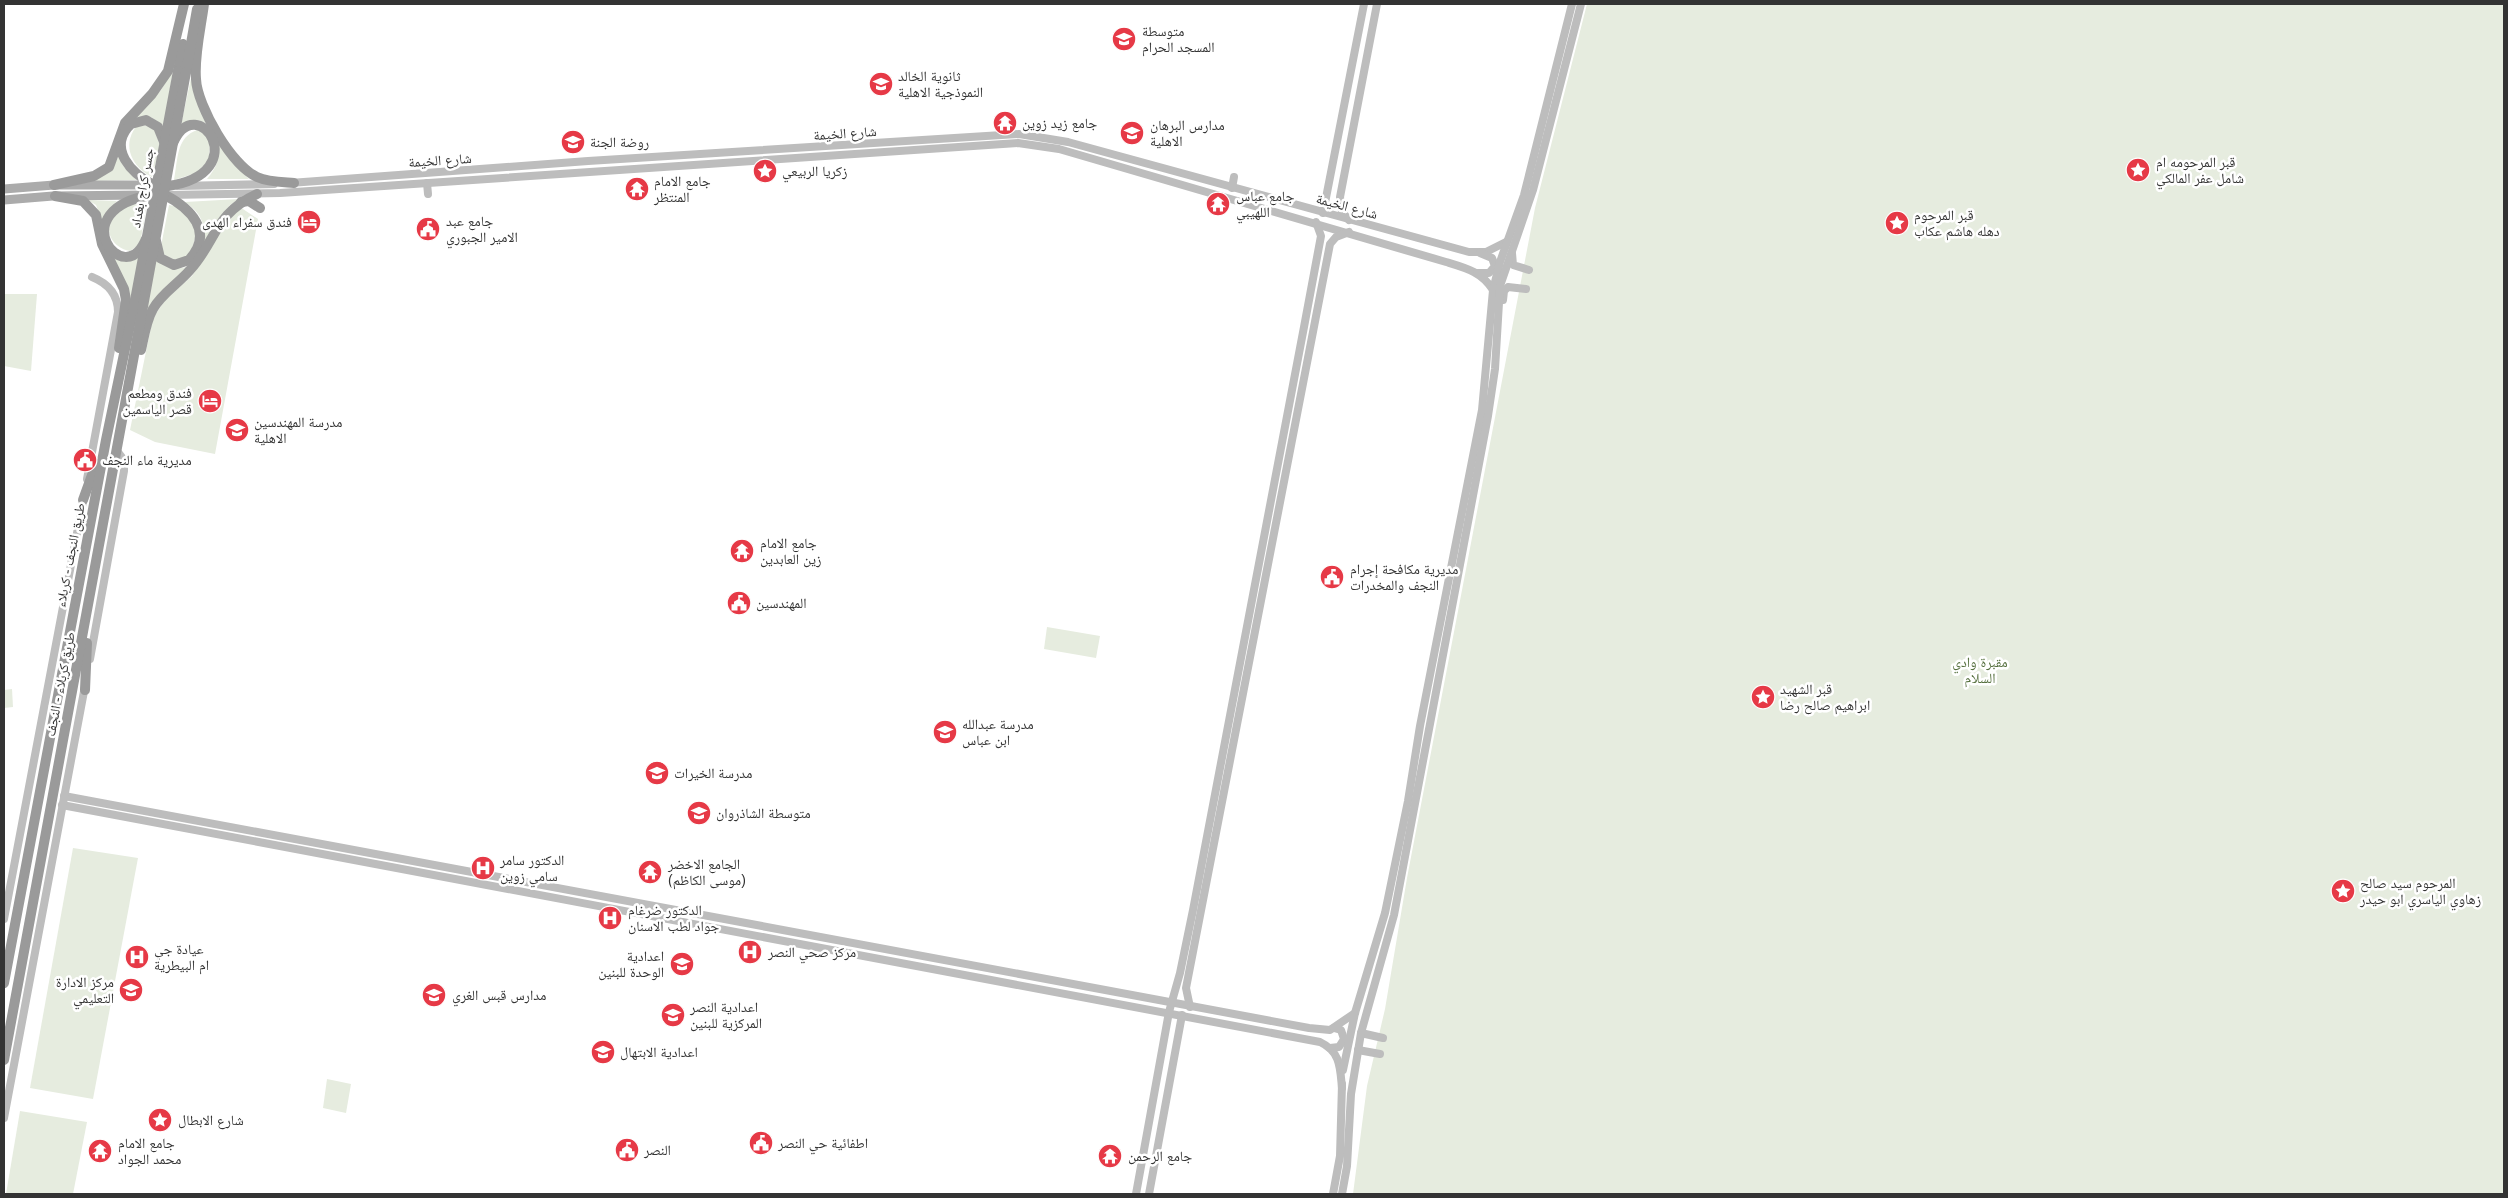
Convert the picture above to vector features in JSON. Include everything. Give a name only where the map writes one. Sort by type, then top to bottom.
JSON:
[{"type":"highway","points":[[55,191],[94,176],[108,167],[114,158],[122,127],[152,94],[168,71],[184,4]]},
{"type":"highway","points":[[182,71],[190,4]]},
{"type":"highway","points":[[182,71],[198,4]]},
{"type":"highway","points":[[204,4],[196,68],[196,87],[204,108],[229,150],[250,174],[265,180],[294,183]]},
{"type":"highway","name":"طريق کربلاء - النجف","points":[[4,1060],[117,451],[118,409],[182,71]]},
{"type":"highway","points":[[146,120],[156,125],[169,142],[188,126],[202,126],[211,134],[214,145],[213,160],[206,172],[197,179],[166,190],[190,211],[196,220],[200,234],[196,250],[186,262],[174,265],[163,261],[157,251],[152,234],[140,250],[130,256],[119,256],[108,248],[105,232],[108,217],[121,203],[153,190],[130,169],[124,157],[122,145],[126,130],[134,122],[146,120]]},
{"type":"highway","points":[[55,191],[83,201],[94,211],[102,244],[125,295],[126,305],[115,369],[118,409]]},
{"type":"highway","points":[[118,409],[133,384],[152,310],[194,266],[220,222],[237,199],[257,194]]},
{"type":"highway","points":[[237,199],[249,201],[260,208]]},
{"type":"highway","name":"طريق النجف - کربلاء","points":[[4,983],[106,440],[118,409]]},
{"type":"highway","points":[[83,500],[106,440]]},
{"type":"highway","points":[[85,690],[89,605]]},
{"type":"main road","points":[[4,189],[55,191],[166,190]]},
{"type":"main road","points":[[4,200],[55,191]]},
{"type":"street","points":[[1323,213],[1364,4]]},
{"type":"street","points":[[1349,220],[1339,206],[1341,189],[1377,4]]},
{"type":"street","points":[[1333,1194],[1340,1156],[1342,1088],[1354,1013],[1378,942],[1400,838],[1482,410],[1493,290],[1520,206],[1534,170],[1572,4]]},
{"type":"street","points":[[1537,158],[1581,4]]},
{"type":"street","name":"شارع الخيمة","points":[[166,190],[1019,134],[1049,138],[1349,220],[1480,253]]},
{"type":"street","name":"شارع الخيمة","points":[[257,194],[787,157],[1008,143],[1036,144],[1088,161],[1133,170],[1349,232],[1477,273],[1486,280],[1493,290]]},
{"type":"street","points":[[787,157],[784,155],[785,152],[802,148]]},
{"type":"street","points":[[750,160],[764,156],[765,153],[762,151]]},
{"type":"street","points":[[1133,170],[1141,168],[1140,162]]},
{"type":"street","points":[[691,164],[692,174]]},
{"type":"street","points":[[477,170],[478,179]]},
{"type":"street","points":[[446,172],[447,182]]},
{"type":"street","points":[[1175,182],[1171,175],[1176,172]]},
{"type":"street","points":[[1232,188],[1234,177]]},
{"type":"street","points":[[428,183],[428,194]]},
{"type":"street","points":[[1328,187],[1341,189]]},
{"type":"street","points":[[166,190],[237,199]]},
{"type":"street","points":[[1136,1194],[1170,1008],[1182,964],[1321,236],[1316,222]]},
{"type":"street","points":[[1332,240],[1349,232]]},
{"type":"street","points":[[1321,236],[1327,234],[1332,240]]},
{"type":"street","points":[[1190,1007],[1186,988],[1332,240]]},
{"type":"street","points":[[1480,253],[1509,243]]},
{"type":"street","points":[[1509,243],[1512,264],[1529,270]]},
{"type":"street","points":[[1342,1194],[1361,1033],[1386,946],[1488,416],[1494,369],[1500,286],[1509,243]]},
{"type":"street","points":[[1477,273],[1489,272],[1495,266],[1492,258],[1480,253]]},
{"type":"street","points":[[4,919],[118,312],[117,302],[111,291],[103,283],[92,277]]},
{"type":"street","points":[[1498,313],[1506,288],[1512,286],[1526,289]]},
{"type":"street","points":[[4,1118],[125,467],[122,457],[117,451]]},
{"type":"street","points":[[1251,605],[1255,608],[1260,606]]},
{"type":"street","points":[[1246,631],[1251,630],[1255,634]]},
{"type":"street","points":[[64,796],[164,820]]},
{"type":"street","points":[[62,805],[164,820],[312,848],[635,903],[1094,989],[1170,1008],[1182,1015],[1320,1042],[1330,1048],[1339,1061],[1342,1088]]},
{"type":"street","points":[[330,851],[658,917],[1093,998],[1170,1008],[1190,1007],[1321,1030],[1334,1028],[1354,1013]]},
{"type":"street","points":[[633,912],[637,908],[635,903]]},
{"type":"street","points":[[658,917],[657,911],[660,908]]},
{"type":"street","points":[[1378,942],[1382,947],[1386,946]]},
{"type":"street","points":[[875,958],[878,953],[876,948]]},
{"type":"street","points":[[896,962],[895,957],[899,953]]},
{"type":"street","points":[[1371,962],[1376,961],[1380,966]]},
{"type":"street","points":[[1093,998],[1094,989]]},
{"type":"street","points":[[1148,1194],[1182,1015]]},
{"type":"street","points":[[1330,1048],[1339,1047],[1344,1039],[1343,1032],[1334,1028]]},
{"type":"street","points":[[1361,1033],[1383,1038]]},
{"type":"street","points":[[1358,1050],[1380,1054]]},
{"type":"street","points":[[1341,1116],[1347,1118],[1350,1115]]},
{"type":"street","points":[[1340,1136],[1346,1134],[1349,1136]]},
{"type":"green space","name":"مقبرة وادي السلام","points":[[1587,4],[2504,4],[2504,1194],[1353,1194],[1367,1086],[1385,1009],[1407,878],[1535,208]]},
{"type":"green space","points":[[173,70],[164,126],[151,117],[135,118],[161,90]]},
{"type":"green space","points":[[192,73],[211,125],[198,120],[181,125]]},
{"type":"green space","points":[[145,125],[154,128],[160,146],[152,177],[139,168],[129,149],[132,134],[136,127]]},
{"type":"green space","points":[[198,130],[206,132],[210,140],[209,160],[196,173],[174,180],[182,143],[191,133]]},
{"type":"green space","points":[[219,140],[234,163],[249,179],[207,179],[218,161]]},
{"type":"green space","points":[[120,152],[124,167],[137,180],[94,181],[110,169],[116,162]]},
{"type":"green space","points":[[239,199],[230,205],[204,242],[204,230],[201,219],[195,210],[185,202]]},
{"type":"green space","points":[[88,200],[117,201],[109,210],[104,226],[96,205]]},
{"type":"green space","points":[[131,204],[147,205],[140,244],[130,251],[118,246],[114,242],[109,232],[109,227],[117,214]]},
{"type":"green space","points":[[169,205],[180,207],[190,220],[195,231],[194,242],[188,258],[175,260],[163,254],[161,246]]},
{"type":"green space","points":[[240,207],[258,219],[215,454],[155,442],[130,430],[152,322],[166,299],[192,276],[231,215]]},
{"type":"green space","points":[[141,253],[132,300],[111,254]]},
{"type":"green space","points":[[156,255],[173,267],[181,268],[191,264],[147,310]]},
{"type":"green space","points":[[4,294],[37,294],[31,371],[4,366]]},
{"type":"green space","points":[[1047,627],[1100,636],[1096,658],[1044,649]]},
{"type":"green space","points":[[12,689],[13,707],[4,708],[4,690]]},
{"type":"green space","points":[[73,848],[138,858],[93,1099],[30,1088]]},
{"type":"green space","points":[[327,1079],[351,1084],[346,1113],[323,1108]]},
{"type":"green space","points":[[20,1111],[87,1122],[73,1194],[6,1194]]},
{"type":"place","name":"متوسطة المسجد الحرام","points":[[1124,39]]},
{"type":"place","name":"ثانوية الخالد النموذجية الاهلية","points":[[881,84]]},
{"type":"place","name":"جامع زيد زوين","points":[[1005,123]]},
{"type":"place","name":"مدارس البرهان الاهلية","points":[[1132,133]]},
{"type":"place","name":"روضة الجنة","points":[[573,142]]},
{"type":"place","name":"قبر المرحومه ام شامل عفر المالكي","points":[[2138,170]]},
{"type":"place","name":"زكريا الربيعي","points":[[765,171]]},
{"type":"place","name":"جامع الامام المنتظر","points":[[637,189]]},
{"type":"place","name":"جامع عباس اللهيبي","points":[[1218,204]]},
{"type":"place","name":"فندق سفراء الهدى","points":[[309,222]]},
{"type":"place","name":"قبر المرحوم دهله هاشم عكاب","points":[[1897,223]]},
{"type":"place","name":"جامع عبد الامير الجبوري","points":[[428,229]]},
{"type":"place","name":"فندق ومطعم قصر الياسمين","points":[[210,401]]},
{"type":"place","name":"مدرسة المهندسين الاهلية","points":[[237,430]]},
{"type":"place","name":"مديرية ماء النجف","points":[[85,460]]},
{"type":"place","name":"جامع الامام زين العابدين","points":[[742,551]]},
{"type":"place","name":"مديرية مكافحة إجرام النجف والمخدرات","points":[[1332,577]]},
{"type":"place","name":"المهندسين","points":[[739,603]]},
{"type":"place","name":"قبر الشهيد ابراهيم صالح رضا","points":[[1763,697]]},
{"type":"place","name":"مدرسة عبدالله ابن عباس","points":[[945,732]]},
{"type":"place","name":"مدرسة الخيرات","points":[[657,773]]},
{"type":"place","name":"متوسطة الشاذروان","points":[[699,813]]},
{"type":"place","name":"الدكتور سامر سامي زوين","points":[[483,868]]},
{"type":"place","name":"الجامع الاخضر (موسى الكاظم)","points":[[650,872]]},
{"type":"place","name":"المرحوم سيد صالح زهاوي الياسري ابو حيدر","points":[[2343,891]]},
{"type":"place","name":"الدكتور ضرغام جواد لطب الاسنان","points":[[610,918]]},
{"type":"place","name":"مركز صحي النصر","points":[[750,952]]},
{"type":"place","name":"عيادة جي ام البيطرية","points":[[137,957]]},
{"type":"place","name":"اعدادية الوحدة للبنين","points":[[682,964]]},
{"type":"place","name":"مركز الادارة التعليمي","points":[[131,990]]},
{"type":"place","name":"مدارس قبس الغري","points":[[434,995]]},
{"type":"place","name":"اعدادية النصر المركزية للبنين","points":[[673,1015]]},
{"type":"place","name":"اعدادية الابتهال","points":[[603,1052]]},
{"type":"place","name":"شارع الابطال","points":[[160,1120]]},
{"type":"place","name":"اطفائية حي النصر","points":[[761,1143]]},
{"type":"place","name":"النصر","points":[[627,1150]]},
{"type":"place","name":"جامع الامام محمد الجواد","points":[[100,1151]]},
{"type":"place","name":"جامع الرحمن","points":[[1110,1156]]}]
